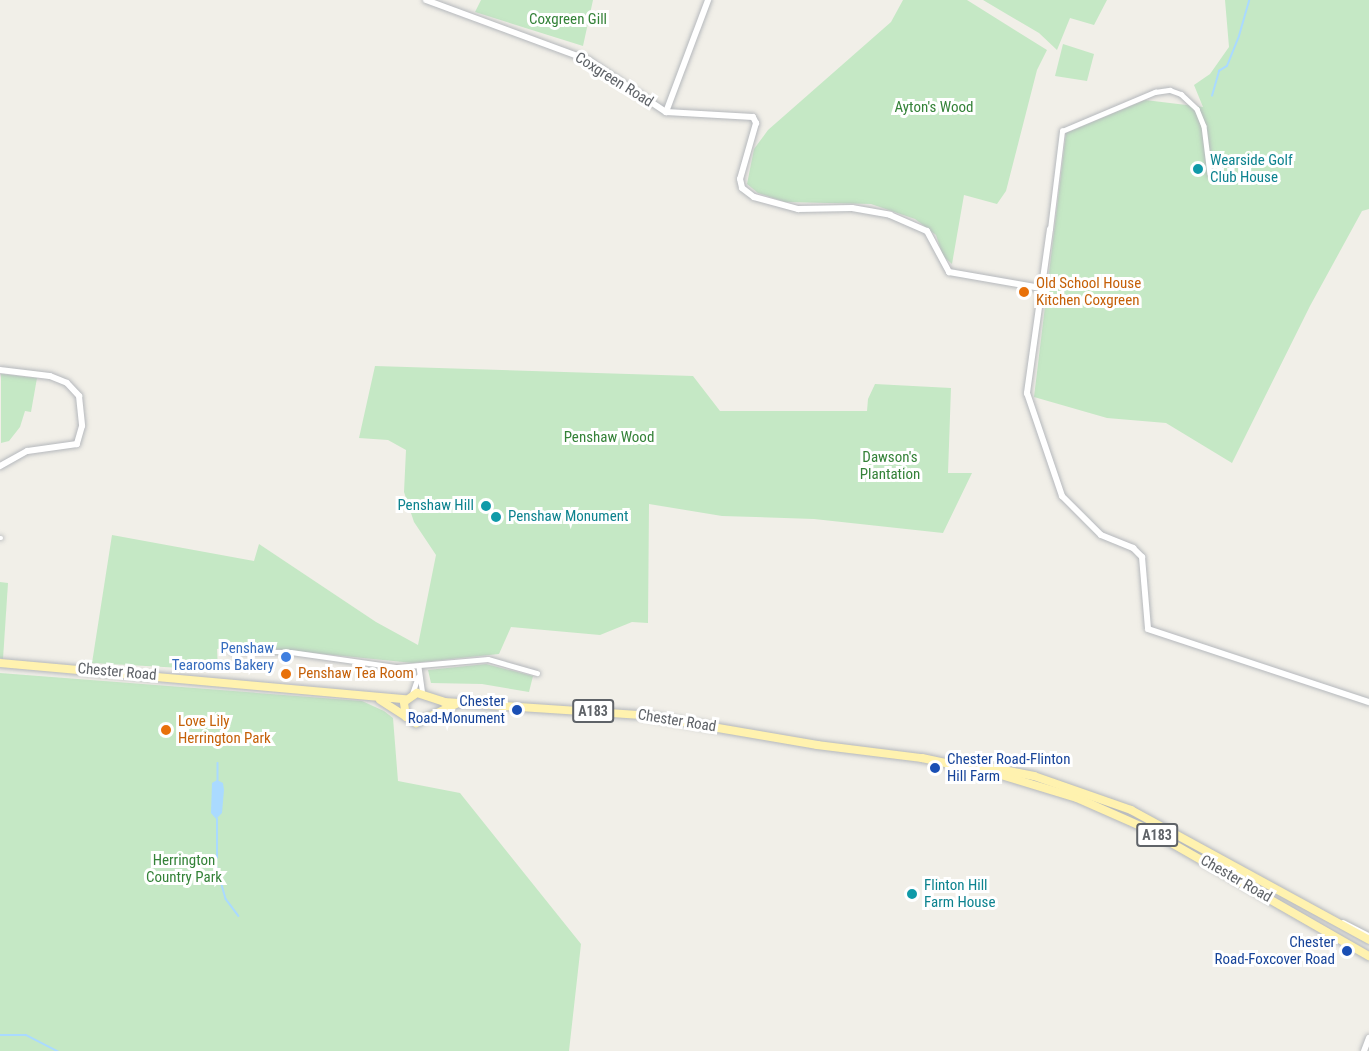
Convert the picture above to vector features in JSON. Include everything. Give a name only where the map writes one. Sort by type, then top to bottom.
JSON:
[{"type":"main road","name":"Chester Road","points":[[0,663],[347,691],[376,698],[409,697]]},
{"type":"main road","points":[[429,718],[433,707],[427,696],[409,697],[406,717],[416,723],[429,718],[460,702]]},
{"type":"main road","name":"A183","points":[[427,696],[460,702]]},
{"type":"main road","name":"Chester Road","points":[[376,698],[406,717]]},
{"type":"main road","name":"Chester Road","points":[[460,702],[642,715],[1034,777],[1131,810],[1369,940]]},
{"type":"main road","name":"Chester Road","points":[[927,759],[1033,783],[1123,817],[1369,956]]},
{"type":"street","name":"Coxgreen Road","points":[[426,0],[588,60],[666,112]]},
{"type":"street","points":[[708,0],[666,112],[753,117],[756,123],[740,179],[742,188],[754,197],[798,209],[852,208],[890,215],[927,231],[949,272],[1041,288]]},
{"type":"street","points":[[1210,174],[1204,126],[1197,109],[1181,94],[1170,90],[1155,92],[1062,131],[1028,398],[1038,417],[1062,496],[1101,535],[1133,548],[1142,557],[1148,629],[1369,702]]},
{"type":"street","points":[[0,370],[50,376],[72,386],[81,405],[80,440],[74,445],[27,452],[0,466]]},
{"type":"street","points":[[231,652],[274,650],[382,666],[419,668],[488,659],[537,673]]},
{"type":"street","points":[[419,668],[419,675],[427,696]]},
{"type":"street","points":[[409,697],[419,675]]},
{"type":"street","points":[[1324,914],[1369,935]]},
{"type":"street","points":[[1364,1051],[1369,1038]]},
{"type":"green space","name":"Coxgreen Gill","points":[[481,0],[593,0],[583,46],[475,12]]},
{"type":"green space","name":"Ayton's Wood","points":[[903,0],[967,0],[1047,50],[1037,70],[1006,191],[997,204],[964,195],[952,264],[943,256],[936,235],[915,219],[871,204],[785,202],[758,193],[747,184],[754,149],[768,130],[891,22]]},
{"type":"green space","points":[[983,0],[1107,0],[1094,25],[1070,18],[1057,50],[1039,33]]},
{"type":"green space","points":[[1225,0],[1369,0],[1369,209],[1362,211],[1310,306],[1232,463],[1166,423],[1107,418],[1034,397],[1066,133],[1145,100],[1203,107],[1194,85],[1210,74],[1229,47]]},
{"type":"green space","points":[[1063,44],[1094,54],[1087,81],[1055,76]]},
{"type":"green space","points":[[375,366],[693,376],[720,411],[867,411],[868,399],[875,384],[951,388],[948,473],[972,473],[943,533],[814,519],[722,516],[649,504],[648,623],[632,622],[600,635],[511,627],[499,654],[413,663],[244,646],[217,649],[218,670],[92,663],[112,535],[254,561],[259,544],[376,622],[418,645],[436,555],[414,522],[404,492],[406,450],[388,440],[359,438]]},
{"type":"green space","points":[[1,374],[37,378],[31,412],[25,411],[20,427],[9,441],[1,443]]},
{"type":"green space","points":[[0,582],[8,583],[3,659],[0,658]]},
{"type":"green space","points":[[486,664],[533,676],[529,692],[482,684],[431,683],[428,670]]},
{"type":"green space","name":"Herrington Country Park","points":[[0,673],[362,701],[384,711],[393,718],[398,781],[460,793],[581,944],[569,1051],[0,1051]]},
{"type":"water","points":[[217,780],[223,783],[224,790],[222,813],[216,819],[211,813],[212,783]]},
{"type":"waterway","points":[[1212,96],[1219,71],[1227,66],[1239,36],[1249,0]]},
{"type":"waterway","points":[[218,763],[218,780]]},
{"type":"waterway","points":[[217,819],[217,858]]},
{"type":"waterway","points":[[216,864],[226,899],[239,916]]},
{"type":"waterway","points":[[0,1035],[26,1035],[58,1051]]},
{"type":"place","name":"Wearside Golf Club House","points":[[1198,169]]},
{"type":"place","name":"Old School House Kitchen Coxgreen","points":[[1024,292]]},
{"type":"place","name":"Penshaw Hill","points":[[486,506]]},
{"type":"place","name":"Penshaw Monument","points":[[496,517]]},
{"type":"place","name":"Penshaw Tearooms Bakery","points":[[286,657]]},
{"type":"place","name":"Penshaw Tea Room","points":[[286,674]]},
{"type":"place","name":"Chester Road-Monument","points":[[517,710]]},
{"type":"place","name":"Love Lily Herrington Park","points":[[166,730]]},
{"type":"place","name":"Chester Road-Flinton Hill Farm","points":[[935,768]]},
{"type":"place","name":"Flinton Hill Farm House","points":[[912,894]]},
{"type":"place","name":"Chester Road-Foxcover Road","points":[[1347,951]]},
{"type":"park label","name":"Penshaw Wood","points":[[609,438]]},
{"type":"park label","name":"Dawson's Plantation","points":[[890,466]]}]
